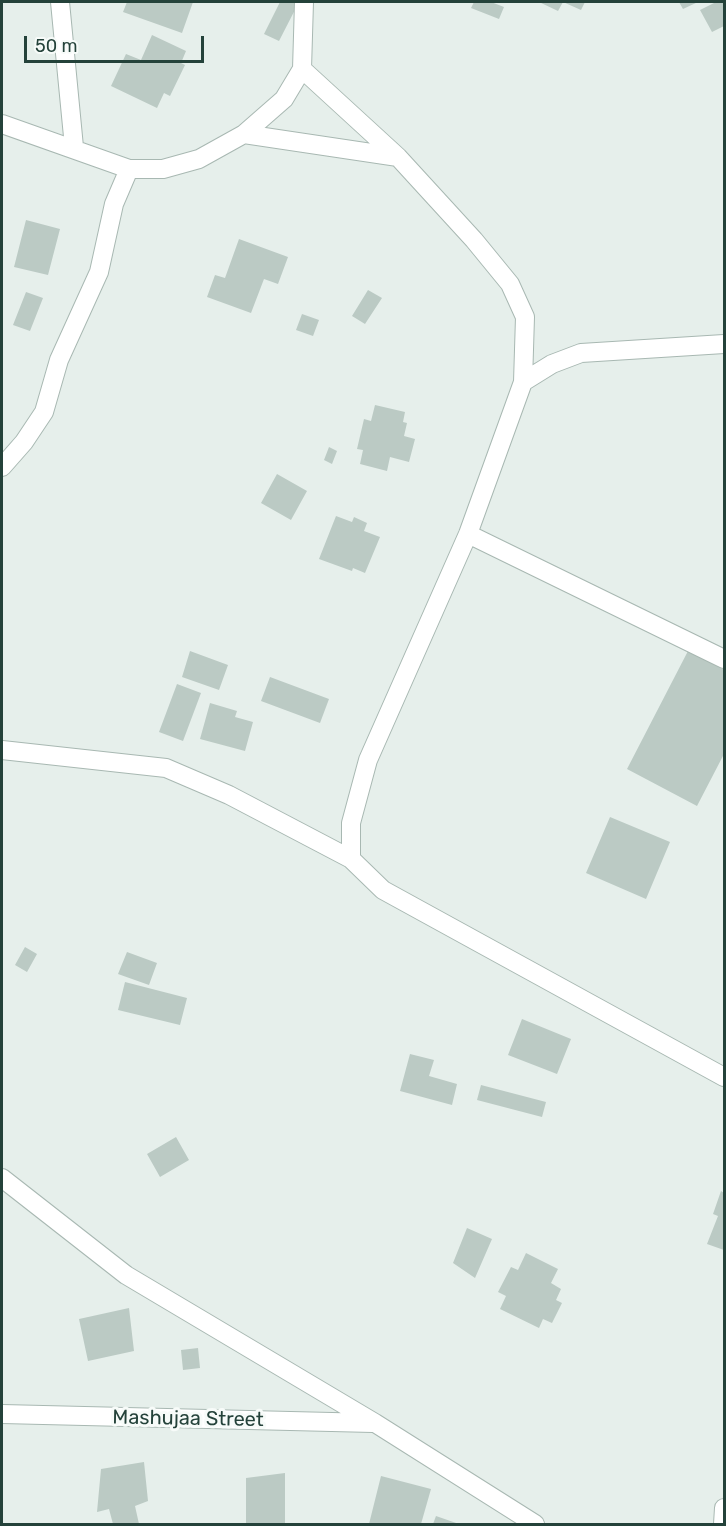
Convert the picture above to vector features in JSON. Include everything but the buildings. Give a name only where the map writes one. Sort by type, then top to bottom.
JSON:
[{"type":"street","points":[[60,2],[74,147]]},
{"type":"street","points":[[2,124],[74,147],[129,169],[163,169],[199,159],[244,134],[284,99],[302,69],[304,2]]},
{"type":"street","points":[[302,69],[398,157],[510,284],[525,317],[523,382],[468,534],[368,760],[351,823],[351,859]]},
{"type":"street","points":[[244,134],[398,157]]},
{"type":"street","points":[[2,467],[24,442],[44,412],[59,360],[99,272],[114,204],[129,169]]},
{"type":"street","points":[[523,382],[552,364],[581,353],[724,344]]},
{"type":"street","points":[[468,534],[724,659]]},
{"type":"street","points":[[2,750],[166,768],[229,795],[351,859],[383,890],[724,1077]]},
{"type":"street","points":[[2,1178],[126,1275],[375,1423],[535,1524]]},
{"type":"street","name":"Mashujaa Street","points":[[2,1414],[375,1423]]},
{"type":"street","points":[[723,1524],[724,1509]]}]
